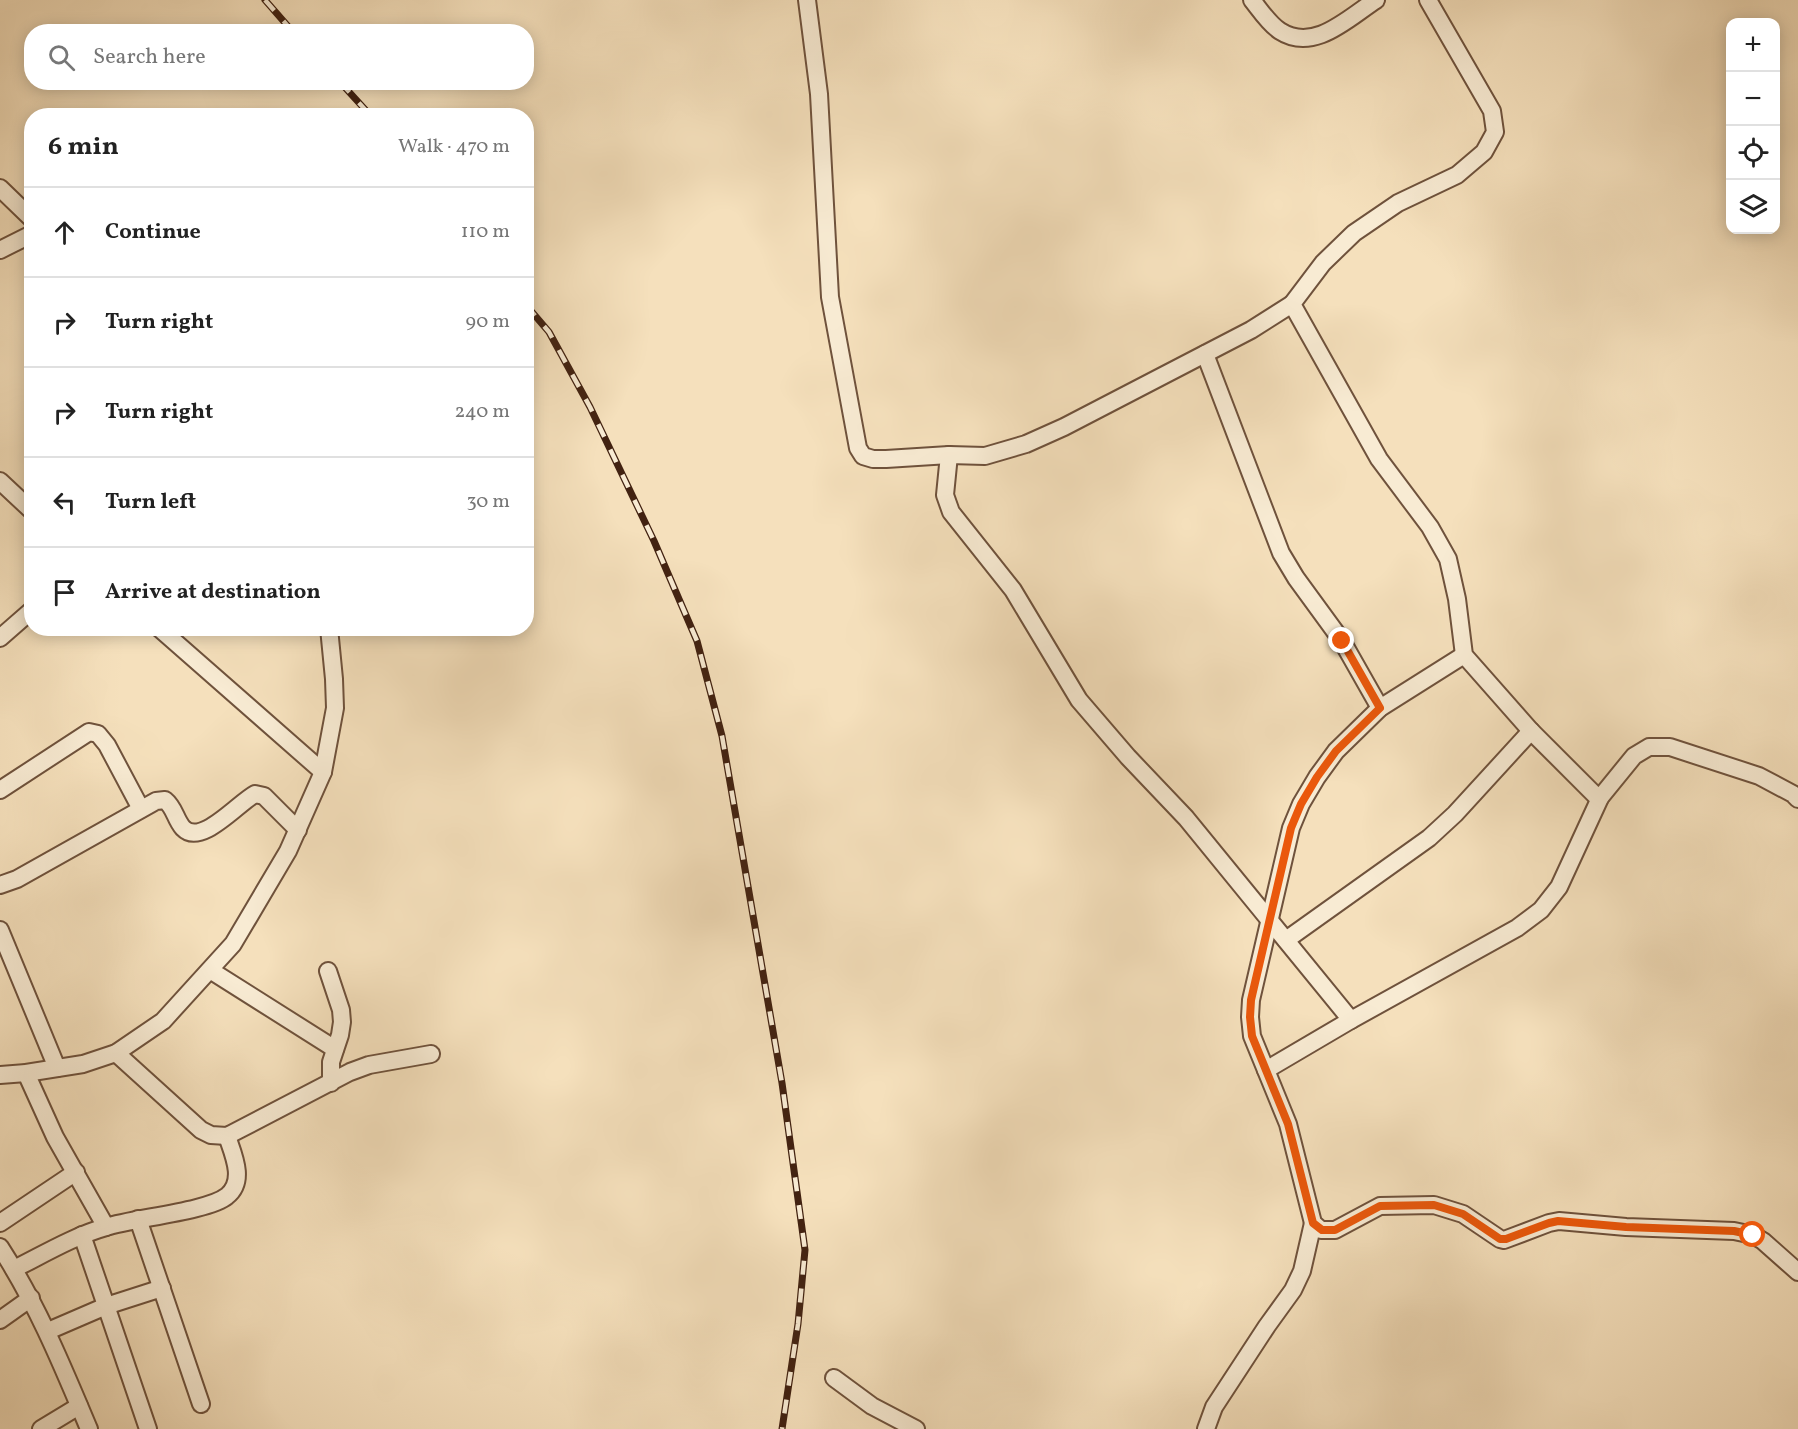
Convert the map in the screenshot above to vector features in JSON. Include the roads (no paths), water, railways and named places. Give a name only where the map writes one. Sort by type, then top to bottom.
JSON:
[{"type":"street","points":[[807,0],[819,94],[830,297],[858,448],[863,456],[873,459],[949,455],[985,456],[1026,444],[1251,330],[1293,304],[1323,263],[1354,233],[1398,203],[1457,175],[1484,152],[1495,132],[1492,111],[1428,0]]},
{"type":"street","points":[[1252,0],[1279,30],[1294,38],[1310,39],[1326,33],[1376,0]]},
{"type":"street","points":[[0,188],[24,211]]},
{"type":"street","points":[[0,250],[24,238]]},
{"type":"street","points":[[1293,304],[1380,459],[1430,527],[1448,559],[1457,599],[1464,655],[1531,731],[1600,798]]},
{"type":"street","points":[[1205,354],[1281,553],[1296,578],[1342,641],[1380,708]]},
{"type":"street","points":[[949,455],[945,495],[951,512],[1013,590],[1079,700],[1128,758],[1186,818],[1351,1020]]},
{"type":"street","points":[[0,481],[24,504]]},
{"type":"street","points":[[0,638],[24,617]]},
{"type":"street","points":[[168,636],[323,772]]},
{"type":"street","points":[[0,1074],[26,1073],[83,1064],[116,1053],[163,1022],[233,944],[288,851],[323,772],[335,708],[330,636]]},
{"type":"street","points":[[1206,1429],[1214,1407],[1293,1290],[1302,1271],[1313,1223],[1288,1124],[1252,1036],[1250,1017],[1251,1000],[1291,828],[1301,804],[1336,751],[1380,708],[1464,655]]},
{"type":"street","points":[[1286,940],[1429,838],[1455,814],[1531,731]]},
{"type":"street","points":[[0,790],[89,732],[98,734],[107,745],[141,809]]},
{"type":"street","points":[[1266,1070],[1517,928],[1541,910],[1559,887],[1574,859],[1600,798],[1634,756],[1649,747],[1670,747],[1759,777],[1793,794],[1798,799]]},
{"type":"street","points":[[0,885],[17,879],[156,801],[165,800],[171,805],[182,827],[191,834],[200,833],[213,826],[246,798],[255,794],[264,796],[298,830]]},
{"type":"street","points":[[0,930],[57,1068]]},
{"type":"street","points":[[210,970],[335,1049]]},
{"type":"street","points":[[328,971],[341,1010],[342,1022],[332,1062],[331,1083]]},
{"type":"street","points":[[116,1053],[201,1130],[211,1135],[227,1136],[350,1072],[369,1065],[431,1054]]},
{"type":"street","points":[[26,1073],[56,1137],[106,1227]]},
{"type":"street","points":[[14,1269],[82,1235],[138,1219],[202,1206],[227,1196],[235,1185],[237,1170],[227,1136]]},
{"type":"street","points":[[0,1223],[76,1172]]},
{"type":"street","points":[[1313,1223],[1322,1230],[1335,1230],[1380,1206],[1434,1205],[1463,1214],[1500,1239],[1509,1239],[1558,1221],[1626,1227],[1734,1231],[1753,1235],[1763,1241],[1798,1272]]},
{"type":"street","points":[[138,1219],[201,1404]]},
{"type":"street","points":[[82,1235],[148,1429]]},
{"type":"street","points":[[0,1247],[48,1331],[89,1429]]},
{"type":"street","points":[[48,1331],[106,1306],[162,1288]]},
{"type":"street","points":[[0,1320],[31,1298]]},
{"type":"street","points":[[834,1378],[872,1406],[916,1429]]},
{"type":"street","points":[[41,1429],[79,1406]]},
{"type":"railway","points":[[265,0],[286,24]]},
{"type":"railway","points":[[347,90],[364,108]]},
{"type":"railway","points":[[534,314],[549,332],[590,407],[654,541],[697,641],[722,736],[782,1083],[805,1250],[798,1324],[782,1429]]}]
